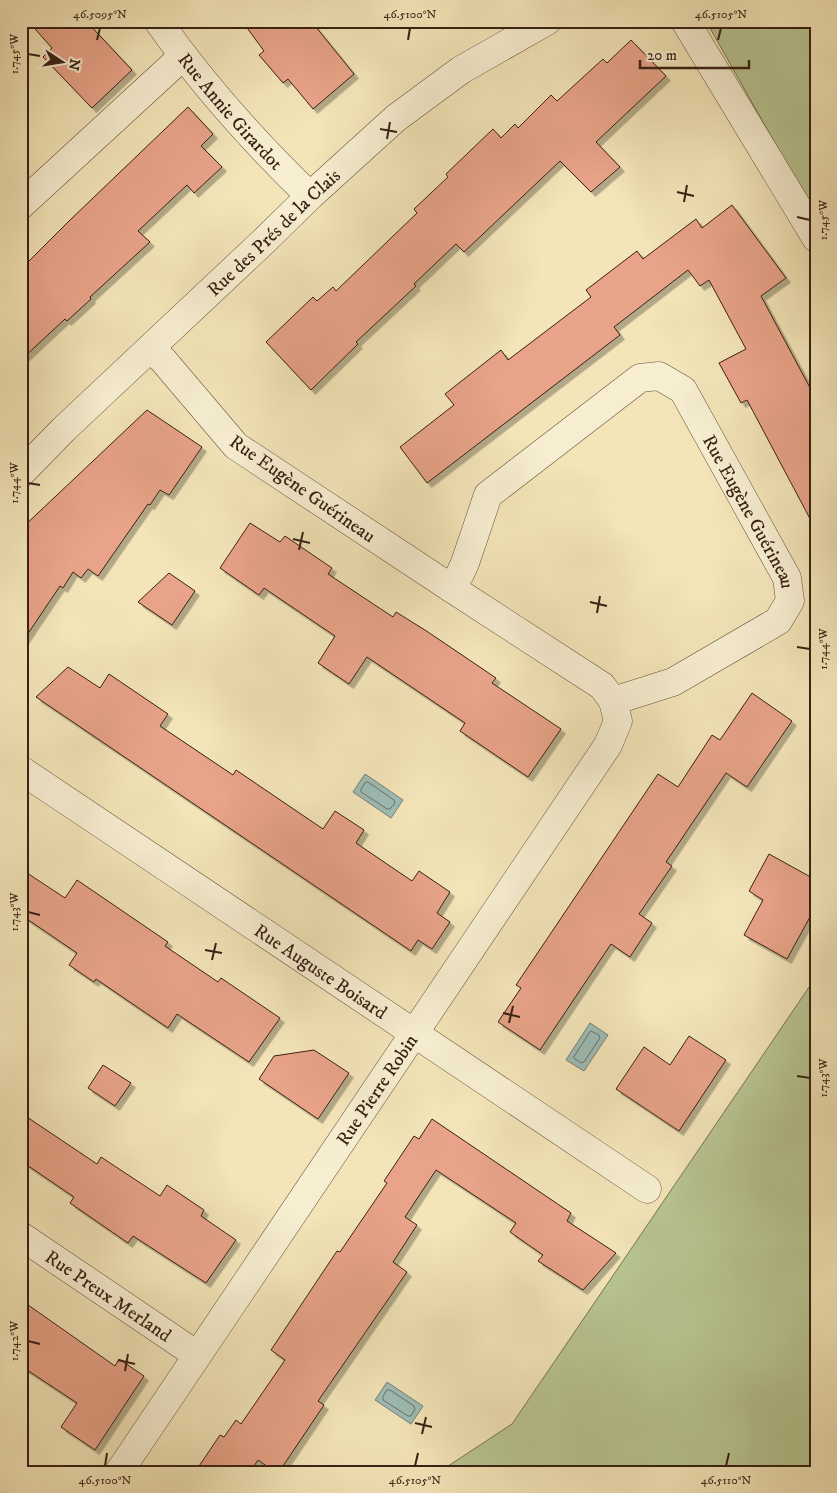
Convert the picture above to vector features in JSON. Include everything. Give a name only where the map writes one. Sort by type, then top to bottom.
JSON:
[{"type":"street","name":"Rue Annie Girardot","points":[[158,21],[183,56],[232,116],[310,196]]},
{"type":"street","name":"Rue des Prés de la Clais","points":[[21,473],[64,429],[151,349],[310,196],[396,118],[461,70],[547,21]]},
{"type":"street","points":[[685,21],[816,238]]},
{"type":"street","points":[[21,205],[183,56]]},
{"type":"street","name":"Rue Eugène Guérineau","points":[[151,349],[163,360],[236,446],[451,588],[602,686],[613,701],[673,682],[778,621],[790,601],[787,578],[683,390],[659,376],[640,378],[488,495],[465,563],[451,588]]},
{"type":"street","name":"Rue Pierre Robin","points":[[119,1472],[608,745],[618,721],[613,701]]},
{"type":"street","name":"Rue Auguste Boisard","points":[[21,770],[647,1190]]},
{"type":"street","name":"Rue Preux Merland","points":[[21,1236],[197,1355]]},
{"type":"green space","points":[[706,21],[816,21],[816,216]]},
{"type":"green space","points":[[816,977],[816,1472],[439,1472],[512,1424]]},
{"type":"water","points":[[365,774],[403,800],[391,818],[353,792]]},
{"type":"water","points":[[590,1023],[608,1035],[584,1071],[566,1060]]},
{"type":"water","points":[[387,1382],[423,1406],[411,1424],[375,1400]]},
{"type":"building","points":[[28,21],[86,21],[132,70],[92,108],[43,57],[52,48]]},
{"type":"building","points":[[242,21],[311,21],[354,74],[313,109],[288,79],[283,83],[259,55],[264,51]]},
{"type":"building","points":[[631,40],[666,76],[596,142],[620,167],[591,192],[560,161],[464,252],[456,244],[414,284],[416,286],[356,342],[358,344],[311,390],[266,342],[313,297],[317,301],[333,287],[336,291],[417,213],[414,209],[448,177],[446,174],[493,129],[501,138],[515,124],[518,128],[551,95],[557,101],[603,59],[607,63]]},
{"type":"building","points":[[188,107],[213,134],[201,146],[222,167],[194,193],[187,185],[138,231],[150,242],[90,297],[91,299],[67,321],[65,319],[21,360],[21,269]]},
{"type":"building","points":[[732,205],[786,278],[761,296],[816,399],[816,530],[747,400],[741,403],[719,363],[746,349],[709,280],[700,286],[688,270],[614,327],[620,335],[427,483],[400,447],[454,405],[445,394],[501,350],[508,360],[591,297],[586,290],[637,251],[643,259],[696,219],[702,228]]},
{"type":"building","points":[[147,410],[202,447],[169,495],[160,490],[150,505],[148,504],[98,576],[88,569],[81,578],[73,572],[63,588],[60,586],[21,644],[21,529]]},
{"type":"building","points":[[250,523],[280,542],[285,536],[332,568],[328,574],[393,617],[396,612],[428,632],[496,678],[492,683],[561,729],[528,777],[460,731],[465,723],[367,657],[349,684],[318,663],[335,636],[264,588],[259,595],[220,568]]},
{"type":"building","points":[[169,573],[195,591],[172,625],[138,602]]},
{"type":"building","points":[[68,667],[100,688],[109,674],[168,714],[160,726],[233,775],[236,770],[323,829],[335,811],[364,830],[356,843],[412,881],[419,871],[450,892],[437,913],[450,922],[432,949],[418,940],[411,951],[36,697]]},
{"type":"building","points":[[752,693],[792,721],[747,787],[726,773],[666,862],[672,866],[639,914],[652,923],[630,957],[611,944],[540,1050],[498,1022],[521,988],[516,985],[658,774],[678,787],[712,735],[720,740]]},
{"type":"building","points":[[769,854],[816,880],[816,906],[787,959],[744,935],[763,900],[749,891]]},
{"type":"building","points":[[21,869],[65,898],[77,880],[168,942],[165,946],[218,982],[221,978],[280,1018],[249,1062],[177,1014],[168,1028],[96,979],[94,982],[69,965],[77,953],[21,915]]},
{"type":"building","points":[[689,1036],[726,1060],[679,1131],[616,1089],[644,1047],[670,1065]]},
{"type":"building","points":[[314,1050],[349,1073],[318,1119],[259,1079],[274,1056]]},
{"type":"building","points":[[103,1065],[131,1083],[115,1106],[88,1088]]},
{"type":"building","points":[[21,1113],[97,1164],[101,1157],[160,1196],[167,1185],[204,1210],[201,1216],[236,1240],[206,1283],[133,1236],[128,1243],[70,1203],[74,1197],[21,1161]]},
{"type":"building","points":[[432,1119],[571,1213],[567,1221],[616,1253],[583,1290],[538,1261],[543,1255],[510,1232],[516,1223],[436,1170],[405,1217],[417,1225],[393,1262],[407,1272],[318,1401],[324,1405],[279,1472],[275,1472],[258,1460],[250,1472],[195,1472],[220,1435],[224,1437],[236,1420],[241,1424],[285,1360],[271,1350],[337,1251],[340,1252],[387,1183],[384,1181],[414,1136],[419,1139]]},
{"type":"building","points":[[21,1300],[115,1366],[119,1359],[144,1376],[95,1450],[61,1427],[77,1403],[21,1366]]}]
